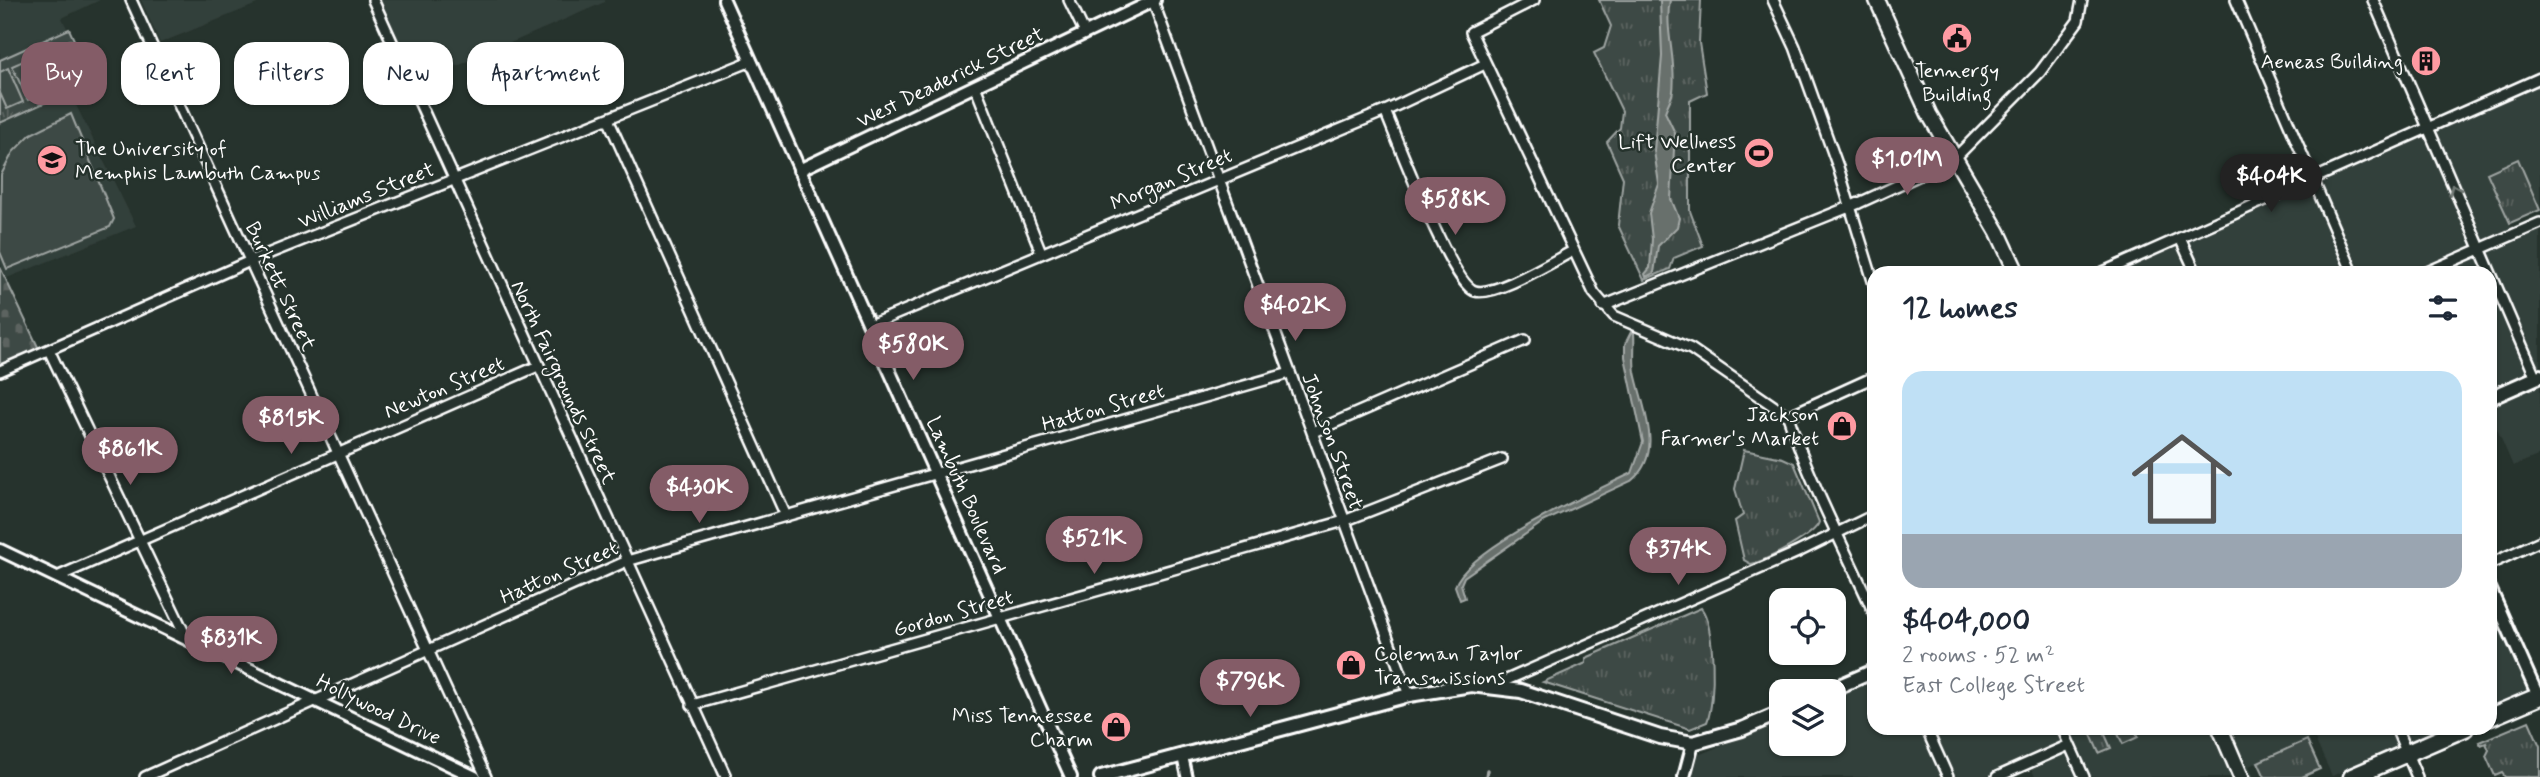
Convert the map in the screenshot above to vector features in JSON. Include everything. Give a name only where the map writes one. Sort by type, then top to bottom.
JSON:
[{"type":"highway","points":[[2497,714],[2539,698]]},
{"type":"highway","points":[[2352,777],[2449,735]]},
{"type":"main road","points":[[1877,0],[1928,114],[1998,232],[2014,266]]},
{"type":"main road","points":[[2497,395],[2538,377]]},
{"type":"main road","points":[[1846,683],[1867,674]]},
{"type":"main road","points":[[1101,777],[1409,695],[1471,685],[1521,691],[1660,737],[1693,743],[1742,729],[1769,718]]},
{"type":"main road","points":[[2223,735],[2241,777]]},
{"type":"street","name":"Burkett Street","points":[[131,0],[486,777]]},
{"type":"street","name":"North Fairgrounds Street","points":[[373,0],[452,179],[726,777]]},
{"type":"street","name":"Lambuth Boulevard","points":[[724,0],[749,62],[870,325],[1071,777]]},
{"type":"street","points":[[1069,0],[1085,33]]},
{"type":"street","points":[[1773,0],[1795,47],[1838,167],[1868,266]]},
{"type":"street","points":[[1603,306],[1848,207],[1953,159],[2040,72],[2078,21],[2082,0]]},
{"type":"street","points":[[2236,0],[2350,266]]},
{"type":"street","points":[[2373,0],[2488,266]]},
{"type":"street","name":"West Deaderick Street","points":[[799,170],[1154,1]]},
{"type":"street","name":"Johnson Street","points":[[1154,1],[1409,695]]},
{"type":"street","points":[[1528,1],[1471,32],[1573,251],[1603,306],[1618,318],[1691,349],[1788,416],[1796,444],[1834,533],[1867,599]]},
{"type":"street","name":"Williams Street","points":[[0,370],[250,261],[749,62]]},
{"type":"street","name":"Morgan Street","points":[[870,325],[1218,178],[1385,111],[1485,64]]},
{"type":"street","points":[[2117,266],[2540,78]]},
{"type":"street","points":[[975,86],[1041,253]]},
{"type":"street","points":[[1385,111],[1445,251],[1458,278],[1467,287],[1474,291],[1495,289],[1573,251]]},
{"type":"street","points":[[608,118],[786,516]]},
{"type":"street","points":[[2441,266],[2540,223]]},
{"type":"street","points":[[2180,238],[2193,266]]},
{"type":"street","points":[[2497,287],[2538,377]]},
{"type":"street","points":[[1313,432],[1525,340]]},
{"type":"street","points":[[48,350],[186,638]]},
{"type":"street","name":"Newton Street","points":[[57,576],[538,366]]},
{"type":"street","name":"Hatton Street","points":[[145,777],[315,698],[626,561],[1290,373]]},
{"type":"street","points":[[1788,416],[1867,380]]},
{"type":"street","name":"Gordon Street","points":[[692,705],[1344,521],[1502,459]]},
{"type":"street","points":[[1493,686],[1798,552],[1867,518]]},
{"type":"street","points":[[2497,561],[2540,541]]},
{"type":"street","name":"Hollywood Drive","points":[[0,550],[315,698],[475,777]]},
{"type":"street","points":[[2497,604],[2539,698]]},
{"type":"street","points":[[1929,735],[1948,777]]},
{"type":"street","points":[[2065,735],[2084,777]]},
{"type":"street","points":[[2399,735],[2417,777]]},
{"type":"street","points":[[1684,777],[1693,743]]},
{"type":"street","points":[[1997,777],[2069,745]]},
{"type":"street","points":[[1182,754],[1187,777]]},
{"type":"shaded area","name":"The University of Memphis Lambuth Campus","points":[[0,0],[100,0],[62,18],[74,42],[21,42],[21,105],[76,105],[136,226],[7,278],[0,263]]},
{"type":"shaded area","points":[[141,0],[255,0],[257,4],[162,42],[160,42]]},
{"type":"shaded area","points":[[378,0],[605,0],[513,42],[467,42],[467,62],[453,68],[453,42],[398,42]]},
{"type":"shaded area","points":[[1660,0],[1670,0],[1668,23],[1674,79],[1665,112],[1675,133],[1671,199],[1679,218],[1677,227],[1658,246],[1654,273],[1646,277],[1645,274],[1650,268],[1652,239],[1649,213],[1659,184],[1654,151],[1662,56]]},
{"type":"shaded area","points":[[2540,83],[2540,208],[2518,159],[2487,173],[2512,228],[2422,266],[2125,266]]},
{"type":"shaded area","points":[[2540,228],[2540,455],[2513,466],[2497,429],[2497,266],[2455,266]]},
{"type":"shaded area","points":[[1631,332],[1634,333],[1635,372],[1649,429],[1647,457],[1642,469],[1631,481],[1543,522],[1464,577],[1461,584],[1465,598],[1460,600],[1455,586],[1465,570],[1483,554],[1534,522],[1632,473],[1643,442],[1625,357],[1625,344]]},
{"type":"shaded area","points":[[2497,617],[2531,692],[2497,706]]},
{"type":"shaded area","points":[[1867,683],[1867,735],[2428,735],[2332,776],[2314,737],[2249,766],[2254,777],[2035,777],[2028,760],[2001,777],[1690,777],[1696,756],[1769,726],[1769,756],[1846,756],[1846,693]]},
{"type":"green space","points":[[1599,0],[1701,0],[1699,43],[1707,93],[1690,101],[1690,211],[1703,246],[1674,258],[1670,269],[1644,280],[1618,225],[1623,178],[1607,142],[1620,128],[1622,111],[1594,53],[1604,48],[1611,26]]},
{"type":"green space","points":[[69,29],[75,42],[40,42]]},
{"type":"green space","points":[[21,51],[21,105],[40,105],[0,123],[0,60]]},
{"type":"green space","points":[[21,62],[21,85],[12,66]]},
{"type":"green space","points":[[8,68],[21,97],[21,103],[7,109],[0,93],[0,72]]},
{"type":"green space","points":[[71,114],[114,219],[110,227],[7,269],[0,252],[1,175],[13,152],[31,134]]},
{"type":"green space","points":[[2518,159],[2540,210],[2510,223],[2487,173]]},
{"type":"green space","points":[[0,267],[39,349],[0,365]]},
{"type":"green space","points":[[1744,450],[1794,463],[1819,522],[1800,540],[1751,564],[1744,560],[1735,521],[1743,515],[1735,489]]},
{"type":"green space","points":[[1701,608],[1709,630],[1713,663],[1712,697],[1707,722],[1690,729],[1543,682],[1586,663],[1586,658]]},
{"type":"green space","points":[[2529,721],[2540,746],[2540,777],[2505,777],[2502,773],[2495,776],[2486,756],[2489,750],[2486,743],[2481,745],[2479,742]]},
{"type":"green space","points":[[2091,735],[2105,735],[2111,748],[2099,753]]},
{"type":"green space","points":[[2118,735],[2137,735],[2138,737],[2123,744]]},
{"type":"green space","points":[[2307,740],[2320,769],[2302,777],[2265,777],[2258,762]]},
{"type":"waterway","points":[[1486,777],[1487,770]]},
{"type":"place","name":"Tennergy Building","points":[[1957,38]]},
{"type":"place","name":"Aeneas Building","points":[[2426,61]]},
{"type":"place","name":"Lift Wellness Center","points":[[1759,153]]},
{"type":"place","name":"The University of Memphis Lambuth Campus","points":[[52,160]]},
{"type":"place","name":"Jackson Farmer's Market","points":[[1842,426]]},
{"type":"place","name":"Coleman Taylor Transmissions","points":[[1351,665]]},
{"type":"place","name":"Miss Tennessee Charm","points":[[1116,727]]}]
